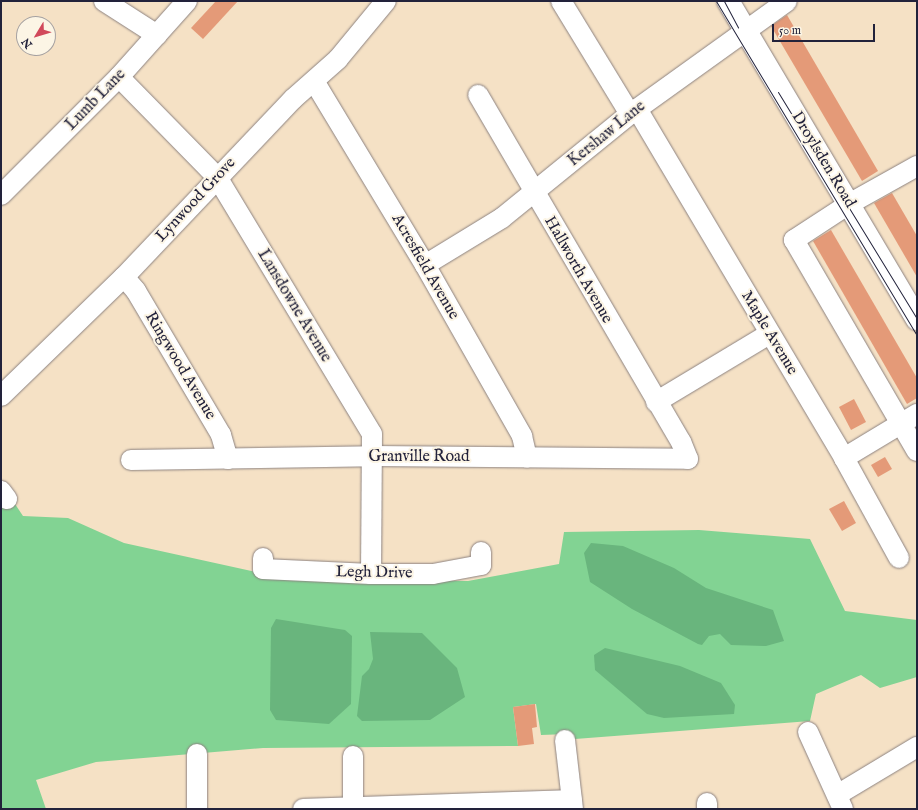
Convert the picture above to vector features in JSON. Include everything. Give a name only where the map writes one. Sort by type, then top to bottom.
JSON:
[{"type":"main road","name":"Droylsden Road","points":[[728,1],[917,319]]},
{"type":"street","points":[[104,1],[156,35]]},
{"type":"street","name":"Lumb Lane","points":[[5,183],[119,77],[187,1]]},
{"type":"street","name":"Lynwood Grove","points":[[1,396],[124,277],[217,177],[293,99],[338,59],[386,1]]},
{"type":"street","name":"Maple Avenue","points":[[561,1],[633,112],[769,334],[844,458],[899,558]]},
{"type":"street","name":"Kershaw Lane","points":[[425,265],[502,218],[633,112],[787,1]]},
{"type":"street","name":"Lansdowne Avenue","points":[[119,77],[217,177],[372,434],[371,574]]},
{"type":"street","name":"Acresfield Avenue","points":[[314,81],[425,265],[522,436],[527,457]]},
{"type":"street","name":"Hallworth Avenue","points":[[478,95],[533,193],[656,402],[682,442]]},
{"type":"street","points":[[917,166],[849,204],[794,240],[909,419],[917,451]]},
{"type":"street","name":"Ringwood Avenue","points":[[124,277],[136,291],[221,435],[228,459]]},
{"type":"street","points":[[656,402],[769,334]]},
{"type":"street","points":[[844,458],[909,419]]},
{"type":"street","name":"Granville Road","points":[[131,460],[373,456],[688,459],[682,442]]},
{"type":"street","name":"Legh Drive","points":[[263,558],[263,569],[371,574],[433,574],[481,566],[481,552]]},
{"type":"street","points":[[808,732],[840,802],[917,747]]},
{"type":"street","points":[[303,809],[353,806],[573,805],[565,740]]},
{"type":"street","points":[[197,754],[197,809]]},
{"type":"street","points":[[353,756],[353,806]]},
{"type":"green space","points":[[1,483],[23,516],[68,518],[124,543],[292,580],[468,581],[559,564],[564,532],[699,530],[810,539],[845,611],[917,620],[917,677],[880,688],[861,675],[816,694],[810,721],[575,739],[568,734],[541,735],[536,704],[513,707],[518,746],[263,748],[96,762],[36,780],[46,809],[1,809]]},
{"type":"green space","points":[[591,543],[623,546],[674,568],[706,588],[773,610],[784,641],[766,646],[731,645],[720,634],[709,636],[702,645],[698,644],[632,609],[590,582],[584,553]]},
{"type":"green space","points":[[276,619],[345,630],[352,636],[351,704],[329,724],[276,720],[270,710],[271,628]]},
{"type":"green space","points":[[370,632],[422,633],[457,668],[465,697],[430,720],[362,721],[357,716],[362,676],[369,669],[373,659]]},
{"type":"green space","points":[[605,648],[680,666],[721,683],[735,705],[734,714],[664,718],[647,714],[595,670],[594,655]]},
{"type":"building","points":[[216,1],[238,1],[203,39],[191,28]]},
{"type":"building","points":[[787,15],[878,171],[862,181],[771,26]]},
{"type":"building","points":[[892,193],[917,236],[917,277],[874,203]]},
{"type":"building","points":[[831,230],[917,378],[917,398],[907,404],[813,241]]},
{"type":"building","points":[[854,399],[866,422],[851,430],[839,407]]},
{"type":"building","points":[[885,457],[892,469],[878,477],[871,465]]},
{"type":"building","points":[[844,501],[856,523],[842,531],[829,509]]},
{"type":"building","points":[[535,704],[537,727],[532,728],[534,744],[518,746],[513,707]]},
{"type":"tram line","points":[[716,1],[917,336]]},
{"type":"tram line","points":[[724,1],[738,27]]},
{"type":"tram line","points":[[778,92],[917,319]]}]
